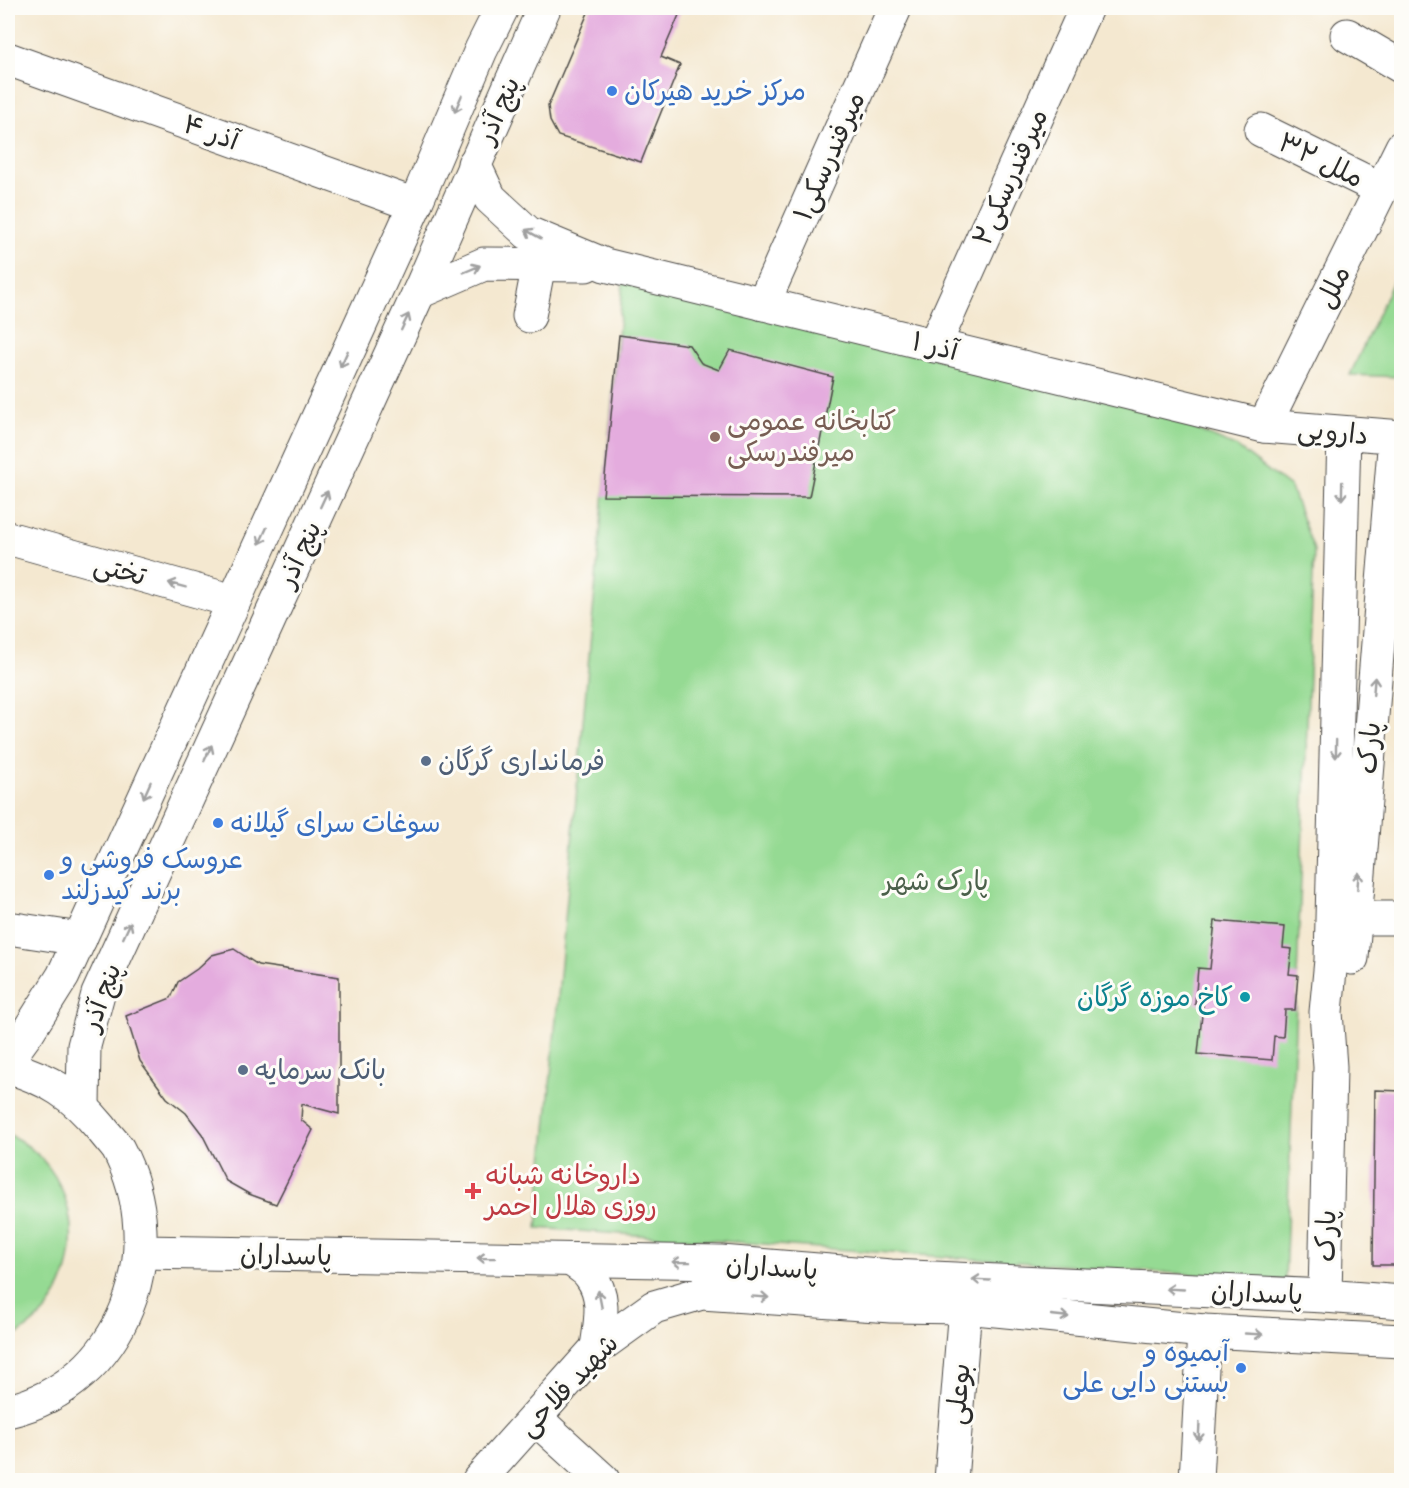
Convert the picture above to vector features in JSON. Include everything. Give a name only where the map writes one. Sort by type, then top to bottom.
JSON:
[{"type":"main road","name":"پنج آذر","points":[[8,1059],[63,976],[415,205],[481,50],[502,8]]},
{"type":"main road","name":"پنج آذر","points":[[83,1107],[84,1046],[98,994],[418,292],[544,8]]},
{"type":"main road","name":"میرفندرسکی۱","points":[[762,303],[895,8]]},
{"type":"main road","name":"میرفندرسکی۲","points":[[934,346],[1086,8]]},
{"type":"main road","points":[[1347,35],[1401,67]]},
{"type":"main road","name":"آذر ۴","points":[[8,59],[415,205]]},
{"type":"main road","name":"۳۲ ملل","points":[[1261,130],[1381,189]]},
{"type":"main road","name":"ملل","points":[[1264,426],[1401,147]]},
{"type":"main road","points":[[474,164],[490,198],[528,233],[605,265]]},
{"type":"main road","points":[[418,292],[484,264],[605,265]]},
{"type":"main road","points":[[529,316],[539,264]]},
{"type":"main road","name":"۱ آذر","points":[[605,265],[1264,426]]},
{"type":"main road","name":"دارویی","points":[[1264,426],[1398,437]]},
{"type":"main road","name":"پارک","points":[[1338,1017],[1331,960],[1344,433]]},
{"type":"main road","name":"پارک","points":[[1324,1296],[1330,1067],[1338,1017],[1350,975],[1390,639],[1398,437]]},
{"type":"main road","name":"تختی","points":[[8,540],[233,601]]},
{"type":"main road","points":[[1355,918],[1401,918]]},
{"type":"main road","points":[[8,928],[80,939]]},
{"type":"main road","points":[[8,1067],[31,1074],[58,1088],[83,1107],[117,1148],[137,1198],[158,1281],[137,1324],[116,1359],[84,1394],[40,1424],[8,1433]]},
{"type":"main road","points":[[8,1411],[46,1396],[71,1380],[94,1360],[112,1336],[127,1310],[136,1282],[151,1253]]},
{"type":"main road","name":"پاسداران","points":[[151,1253],[721,1262],[891,1276],[1324,1296],[1401,1302]]},
{"type":"main road","points":[[572,1260],[590,1274],[598,1289],[602,1306],[597,1348]]},
{"type":"main road","name":"پاسداران","points":[[702,1293],[891,1306],[965,1307],[1204,1331],[1401,1341]]},
{"type":"main road","name":"شهید فلاحی","points":[[479,1480],[597,1348],[654,1307],[702,1293]]},
{"type":"main road","name":"بوعلی","points":[[951,1480],[965,1307]]},
{"type":"main road","points":[[1196,1480],[1204,1331]]},
{"type":"main road","points":[[535,1418],[603,1480]]},
{"type":"green space","points":[[1401,264],[1401,377],[1350,375]]},
{"type":"green space","name":"پارک شهر","points":[[623,282],[1155,412],[1237,447],[1291,488],[1314,550],[1285,1281],[537,1228]]},
{"type":"green space","points":[[8,1134],[30,1148],[48,1166],[61,1188],[69,1212],[71,1237],[69,1262],[61,1286],[47,1309],[29,1327],[8,1340]]},
{"type":"building","name":"مرکز خرید هیرکان","points":[[590,8],[682,8],[661,57],[680,65],[641,162],[558,136],[550,121],[548,106]]},
{"type":"building","name":"کتابخانه عمومی میرفندرسکی","points":[[619,335],[689,345],[701,363],[719,370],[730,350],[833,377],[809,497],[603,496]]},
{"type":"building","name":"کاخ موزه گرگان","points":[[1215,921],[1285,927],[1283,948],[1292,949],[1289,974],[1298,975],[1295,1010],[1285,1010],[1283,1037],[1274,1036],[1272,1060],[1198,1054],[1203,1005],[1195,1004],[1198,968],[1210,969]]},
{"type":"building","name":"بانک سرمایه","points":[[234,949],[258,965],[339,977],[339,1114],[302,1104],[301,1120],[313,1130],[276,1204],[249,1194],[226,1181],[202,1134],[186,1113],[167,1098],[140,1061],[126,1016],[171,998],[178,982],[212,955]]},
{"type":"building","points":[[1375,1090],[1402,1091],[1402,1265],[1373,1265]]},
{"type":"place","name":"مرکز خرید هیرکان","points":[[612,91]]},
{"type":"place","name":"کتابخانه عمومی میرفندرسکی","points":[[715,437]]},
{"type":"place","name":"فرمانداری گرگان","points":[[426,761]]},
{"type":"place","name":"سوغات سرای گیلانه","points":[[218,823]]},
{"type":"place","name":"عروسک فروشی و برند کیدزلند","points":[[49,875]]},
{"type":"place","name":"کاخ موزه گرگان","points":[[1245,997]]},
{"type":"place","name":"بانک سرمایه","points":[[243,1070]]},
{"type":"place","name":"داروخانه شبانه روزی هلال احمر","points":[[473,1191]]},
{"type":"place","name":"آبمیوه و بستنی دایی علی","points":[[1241,1368]]}]
